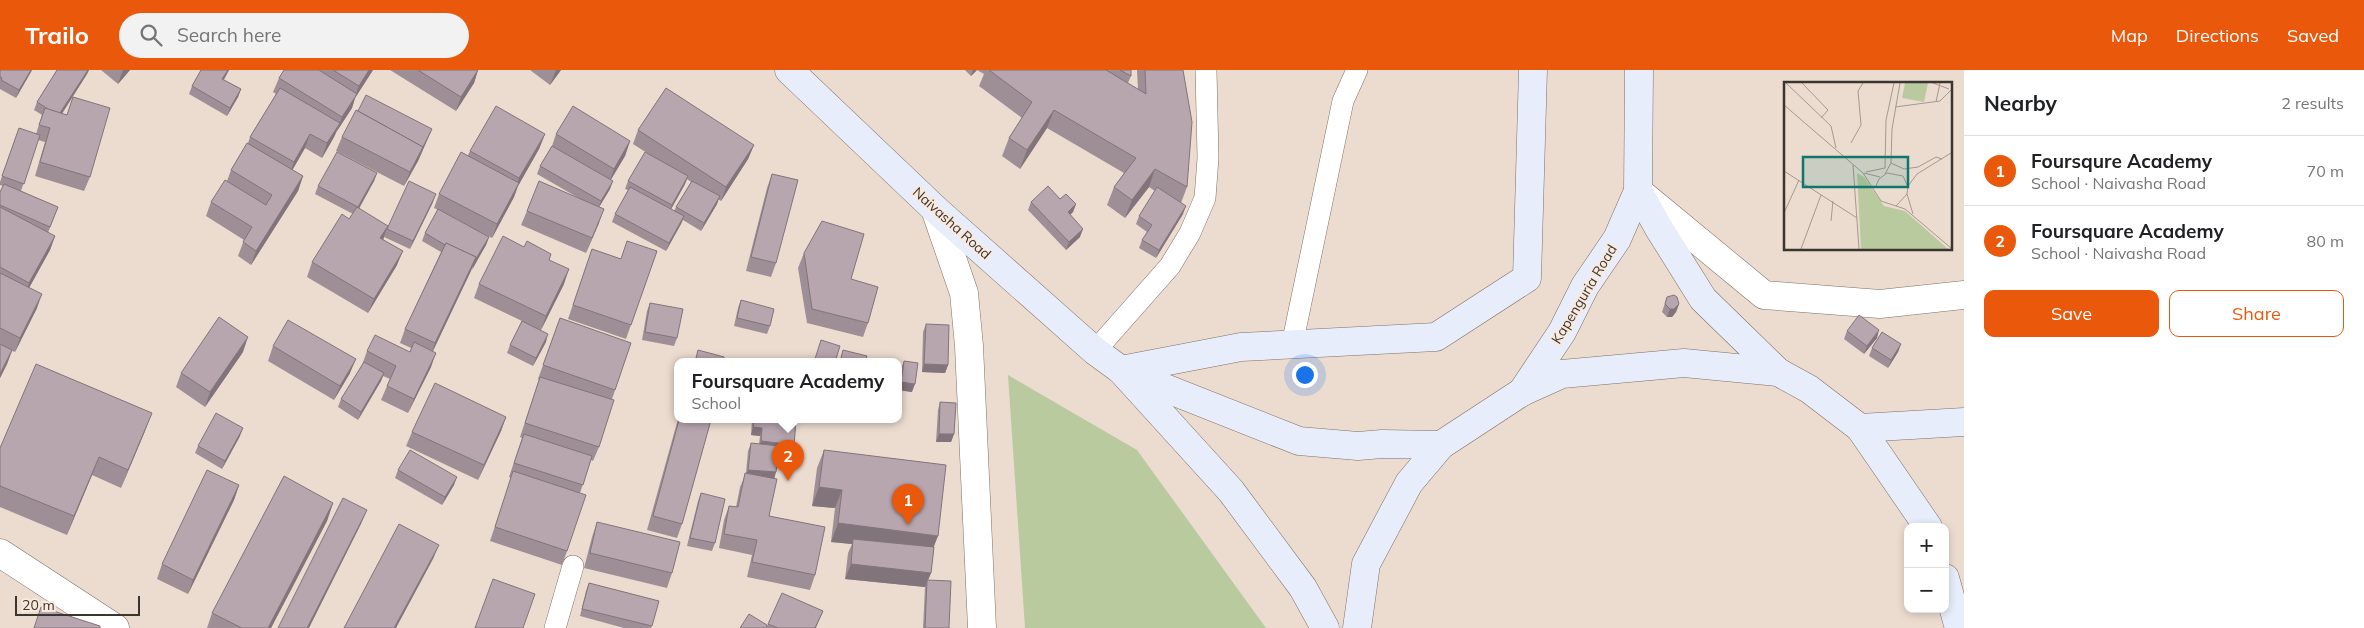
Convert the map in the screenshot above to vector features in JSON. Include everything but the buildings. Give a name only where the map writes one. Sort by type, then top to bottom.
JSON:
[{"type":"main road","name":"Naivasha Road","points":[[789,70],[936,209],[1095,351],[1121,370]]},
{"type":"main road","points":[[1121,370],[1241,348],[1436,337],[1527,278],[1533,70]]},
{"type":"main road","name":"Kapenguria Road","points":[[1522,392],[1562,332],[1585,286],[1617,240],[1638,191],[1639,70]]},
{"type":"main road","name":"Kapenguria Road","points":[[1638,191],[1703,299],[1778,372]]},
{"type":"main road","points":[[1356,628],[1366,564],[1409,483],[1441,445],[1522,392],[1562,374],[1684,363],[1778,372],[1809,389],[1860,428],[1925,523]]},
{"type":"main road","points":[[1121,370],[1299,441],[1358,446],[1382,444],[1441,445]]},
{"type":"main road","points":[[1121,370],[1231,491],[1303,588],[1325,628]]},
{"type":"main road","points":[[1860,428],[1964,422]]},
{"type":"main road","points":[[1949,590],[1962,627]]},
{"type":"street","points":[[1638,191],[1764,294],[1880,304],[1964,295]]},
{"type":"street","points":[[936,209],[964,293],[969,346],[982,628]]},
{"type":"street","points":[[0,553],[115,628]]},
{"type":"lane","points":[[1095,351],[1170,266],[1190,233],[1205,198],[1208,158],[1206,70]]},
{"type":"lane","points":[[1292,345],[1343,101],[1357,70]]},
{"type":"lane","points":[[555,628],[573,566]]},
{"type":"green space","points":[[1008,375],[1137,450],[1266,628],[1025,628]]},
{"type":"place","name":"Foursquare Academy","points":[[788,481]]},
{"type":"place","name":"Foursqure Academy","points":[[908,525]]}]
